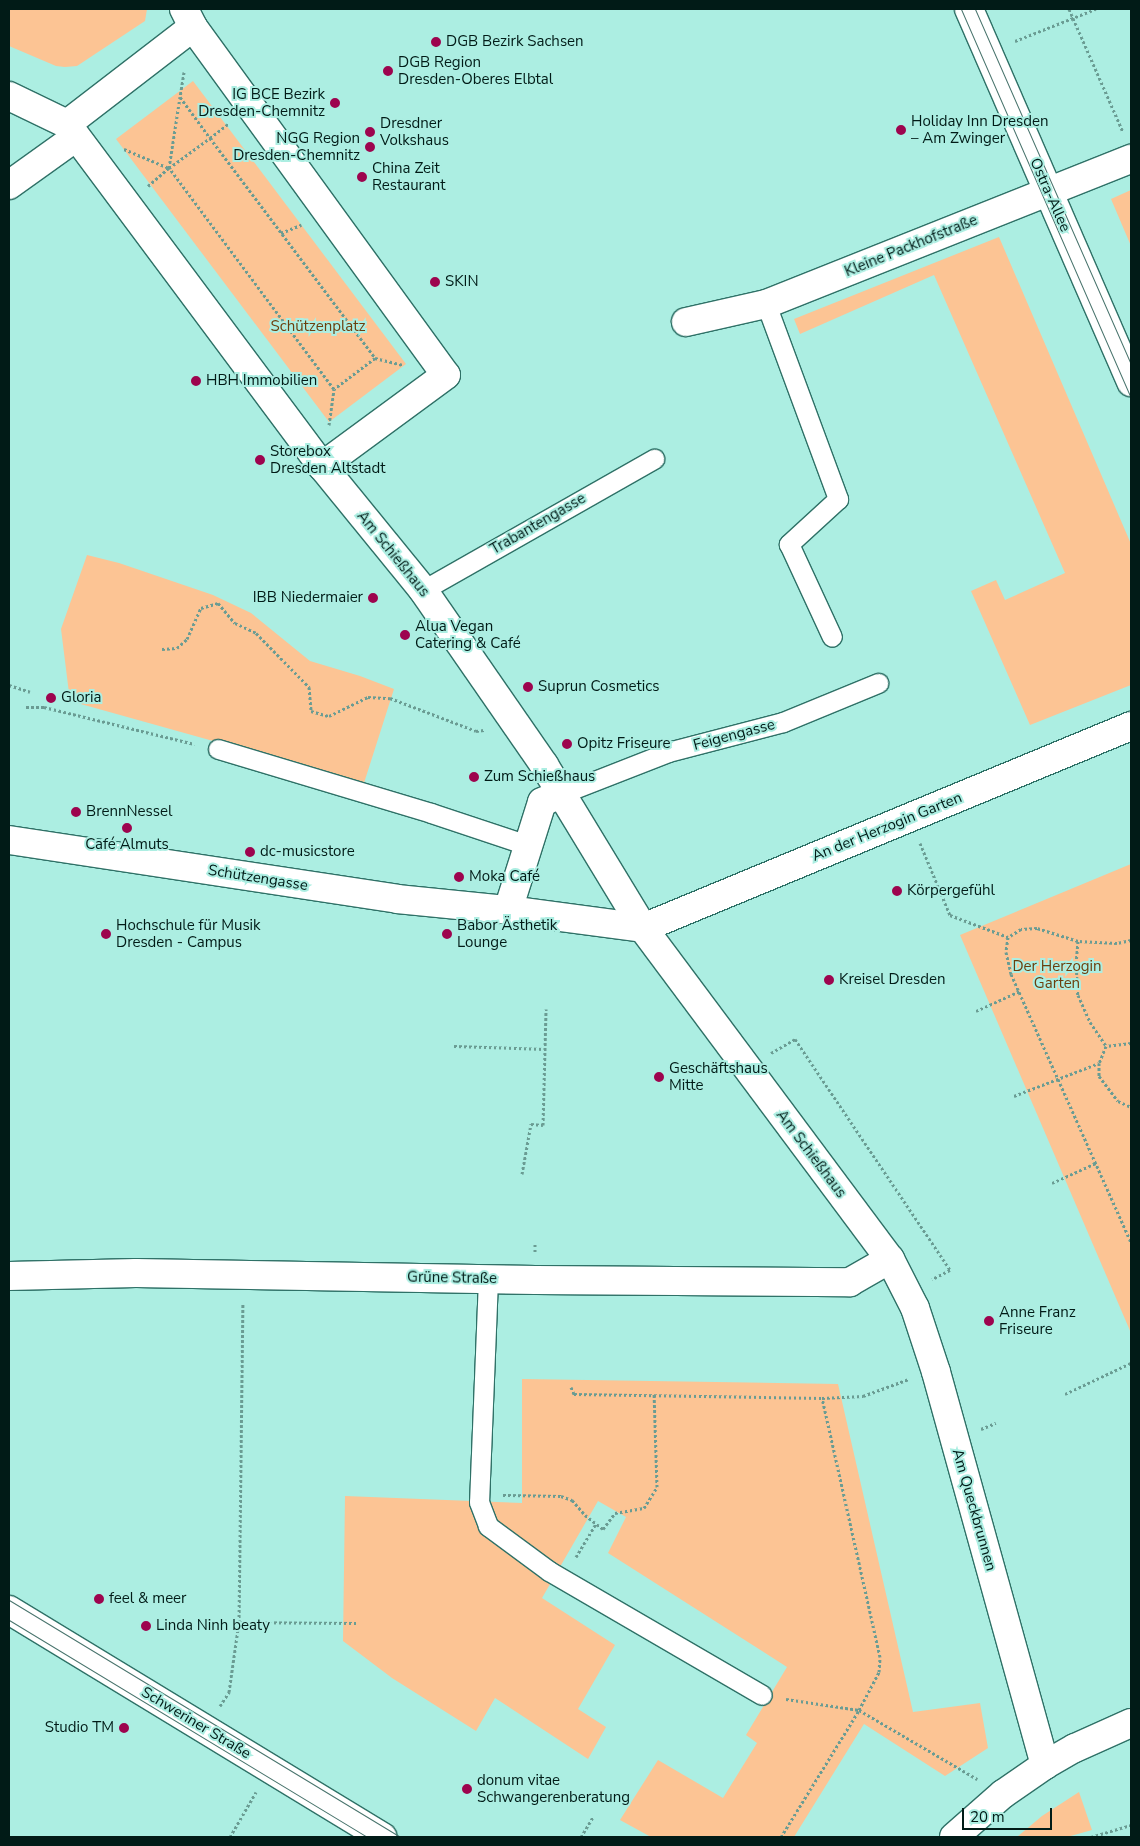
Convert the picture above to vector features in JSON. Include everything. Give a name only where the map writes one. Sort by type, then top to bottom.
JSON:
[{"type":"street","name":"Ostra-Allee","points":[[968,9],[1131,382]]},
{"type":"street","points":[[9,96],[71,130],[322,466],[446,375],[188,18],[71,130],[9,186]]},
{"type":"street","name":"Kleine Packhofstraße","points":[[686,322],[766,304],[1048,191],[1129,150]]},
{"type":"street","name":"Am Schießhaus","points":[[322,466],[423,590],[544,765],[642,928],[890,1259]]},
{"type":"street","name":"An der Herzogin Garten","points":[[642,928],[1131,726]]},
{"type":"street","points":[[561,794],[542,802],[508,910],[642,928]]},
{"type":"street","name":"Schützengasse","points":[[9,840],[397,899],[508,910]]},
{"type":"street","name":"Grüne Straße","points":[[9,1276],[136,1273],[488,1279],[850,1282],[890,1259]]},
{"type":"street","name":"Am Queckbrunnen","points":[[890,1259],[915,1308],[936,1372],[1045,1765]]},
{"type":"street","name":"Schweriner Straße","points":[[9,1610],[271,1769],[367,1833]]},
{"type":"street","points":[[954,1837],[995,1801],[1045,1765],[1074,1748],[1131,1723]]},
{"type":"lane","points":[[766,304],[838,499],[789,544],[832,637]]},
{"type":"lane","name":"Trabantengasse","points":[[423,590],[654,459]]},
{"type":"lane","name":"Feigengasse","points":[[561,794],[668,752],[782,722],[878,683]]},
{"type":"lane","points":[[218,749],[431,813],[527,845]]},
{"type":"lane","points":[[488,1279],[479,1494],[479,1502],[488,1526],[562,1579],[762,1695]]},
{"type":"path","points":[[1069,9],[1129,150]]},
{"type":"path","points":[[988,52],[1096,9]]},
{"type":"path","points":[[180,97],[375,358],[334,389],[169,168],[184,70]]},
{"type":"path","points":[[169,168],[210,138]]},
{"type":"path","points":[[162,649],[177,648],[182,644],[188,639],[201,608],[218,603],[235,623],[256,633],[309,686],[311,712],[328,716],[368,697],[390,698],[476,731],[517,728]]},
{"type":"path","points":[[9,685],[30,692]]},
{"type":"path","points":[[26,707],[44,707],[218,749]]},
{"type":"path","points":[[910,818],[950,915],[1008,937]]},
{"type":"path","points":[[1008,937],[1021,929],[1037,928],[1078,941],[1116,943],[1131,940]]},
{"type":"path","points":[[1008,937],[1006,952],[1011,974],[1131,1242]]},
{"type":"path","points":[[1078,941],[1076,962],[1078,994],[1090,1022],[1106,1046]]},
{"type":"path","points":[[976,1010],[1020,991]]},
{"type":"path","points":[[522,1174],[531,1124],[543,1125],[546,1009]]},
{"type":"path","points":[[746,1066],[795,1040],[950,1270],[906,1291]]},
{"type":"path","points":[[1106,1046],[1131,1043]]},
{"type":"path","points":[[454,1046],[545,1048]]},
{"type":"path","points":[[1106,1046],[1100,1063],[1099,1076],[1118,1101],[1131,1108]]},
{"type":"path","points":[[1014,1096],[1100,1063]]},
{"type":"path","points":[[1052,1182],[1096,1163]]},
{"type":"path","points":[[205,1728],[229,1692],[240,1622],[243,1275]]},
{"type":"path","points":[[1065,1394],[1131,1363]]},
{"type":"path","points":[[571,1387],[574,1394],[822,1398],[863,1396],[908,1379],[936,1372]]},
{"type":"path","points":[[479,1494],[561,1496],[572,1500],[585,1515],[603,1529],[615,1513],[644,1508],[657,1487],[654,1394]]},
{"type":"path","points":[[781,1837],[859,1710],[879,1672],[880,1657],[822,1398]]},
{"type":"path","points":[[562,1579],[596,1524]]},
{"type":"path","points":[[240,1622],[356,1623]]},
{"type":"path","points":[[762,1695],[859,1710],[979,1780],[995,1801]]},
{"type":"path","points":[[230,1837],[271,1769]]},
{"type":"path","points":[[581,1837],[593,1817]]},
{"type":"path","points":[[1091,1837],[1131,1825]]},
{"type":"green space","points":[[9,9],[147,9],[145,21],[77,66],[65,67],[56,66],[9,46]]},
{"type":"green space","name":"Schützenplatz","points":[[193,81],[406,364],[329,422],[116,139]]},
{"type":"green space","points":[[1131,190],[1131,246],[1111,199]]},
{"type":"green space","points":[[999,237],[1131,544],[1131,685],[1030,725],[971,591],[996,580],[1005,600],[1065,573],[934,275],[800,334],[794,319]]},
{"type":"green space","points":[[87,555],[119,563],[213,595],[251,613],[310,661],[360,676],[394,689],[364,783],[70,701],[61,629]]},
{"type":"green space","name":"Der Herzogin Garten","points":[[1131,864],[1131,1333],[960,935]]},
{"type":"green space","points":[[522,1379],[838,1384],[913,1712],[980,1703],[988,1748],[945,1776],[864,1724],[794,1837],[651,1837],[620,1820],[658,1760],[723,1798],[757,1743],[746,1735],[787,1667],[608,1553],[626,1517],[598,1501],[542,1598],[615,1645],[578,1709],[606,1727],[588,1759],[495,1698],[476,1731],[392,1678],[343,1641],[345,1496],[522,1503]]},
{"type":"green space","points":[[1079,1792],[1092,1830],[1067,1837],[1017,1837],[1042,1816]]},
{"type":"tram line","points":[[961,9],[1131,399]]},
{"type":"tram line","points":[[975,9],[1131,364]]},
{"type":"tram line","points":[[9,1600],[401,1837]]},
{"type":"tram line","points":[[9,1620],[367,1837]]},
{"type":"place","name":"DGB Bezirk Sachsen","points":[[436,42]]},
{"type":"place","name":"DGB Region Dresden-Oberes Elbtal","points":[[388,71]]},
{"type":"place","name":"IG BCE Bezirk Dresden-Chemnitz","points":[[335,103]]},
{"type":"place","name":"Holiday Inn Dresden – Am Zwinger","points":[[901,130]]},
{"type":"place","name":"Dresdner Volkshaus","points":[[370,132]]},
{"type":"place","name":"NGG Region Dresden-Chemnitz","points":[[370,147]]},
{"type":"place","name":"China Zeit Restaurant","points":[[362,177]]},
{"type":"place","name":"SKIN","points":[[435,282]]},
{"type":"place","name":"HBH Immobilien","points":[[196,381]]},
{"type":"place","name":"Storebox Dresden Altstadt","points":[[260,460]]},
{"type":"place","name":"IBB Niedermaier","points":[[373,598]]},
{"type":"place","name":"Alua Vegan Catering & Café","points":[[405,635]]},
{"type":"place","name":"Suprun Cosmetics","points":[[528,687]]},
{"type":"place","name":"Gloria","points":[[51,698]]},
{"type":"place","name":"Opitz Friseure","points":[[567,744]]},
{"type":"place","name":"Zum Schießhaus","points":[[474,777]]},
{"type":"place","name":"BrennNessel","points":[[76,812]]},
{"type":"place","name":"Café Almuts","points":[[127,828]]},
{"type":"place","name":"dc-musicstore","points":[[250,852]]},
{"type":"place","name":"Moka Café","points":[[459,877]]},
{"type":"place","name":"Körpergefühl","points":[[897,891]]},
{"type":"place","name":"Hochschule für Musik Dresden - Campus","points":[[106,934]]},
{"type":"place","name":"Babor Ästhetik Lounge","points":[[447,934]]},
{"type":"place","name":"Kreisel Dresden","points":[[829,980]]},
{"type":"place","name":"Geschäftshaus Mitte","points":[[659,1077]]},
{"type":"place","name":"Anne Franz Friseure","points":[[989,1321]]},
{"type":"place","name":"feel & meer","points":[[99,1599]]},
{"type":"place","name":"Linda Ninh beaty","points":[[146,1626]]},
{"type":"place","name":"Studio TM","points":[[124,1728]]},
{"type":"place","name":"donum vitae Schwangerenberatung","points":[[467,1789]]}]
